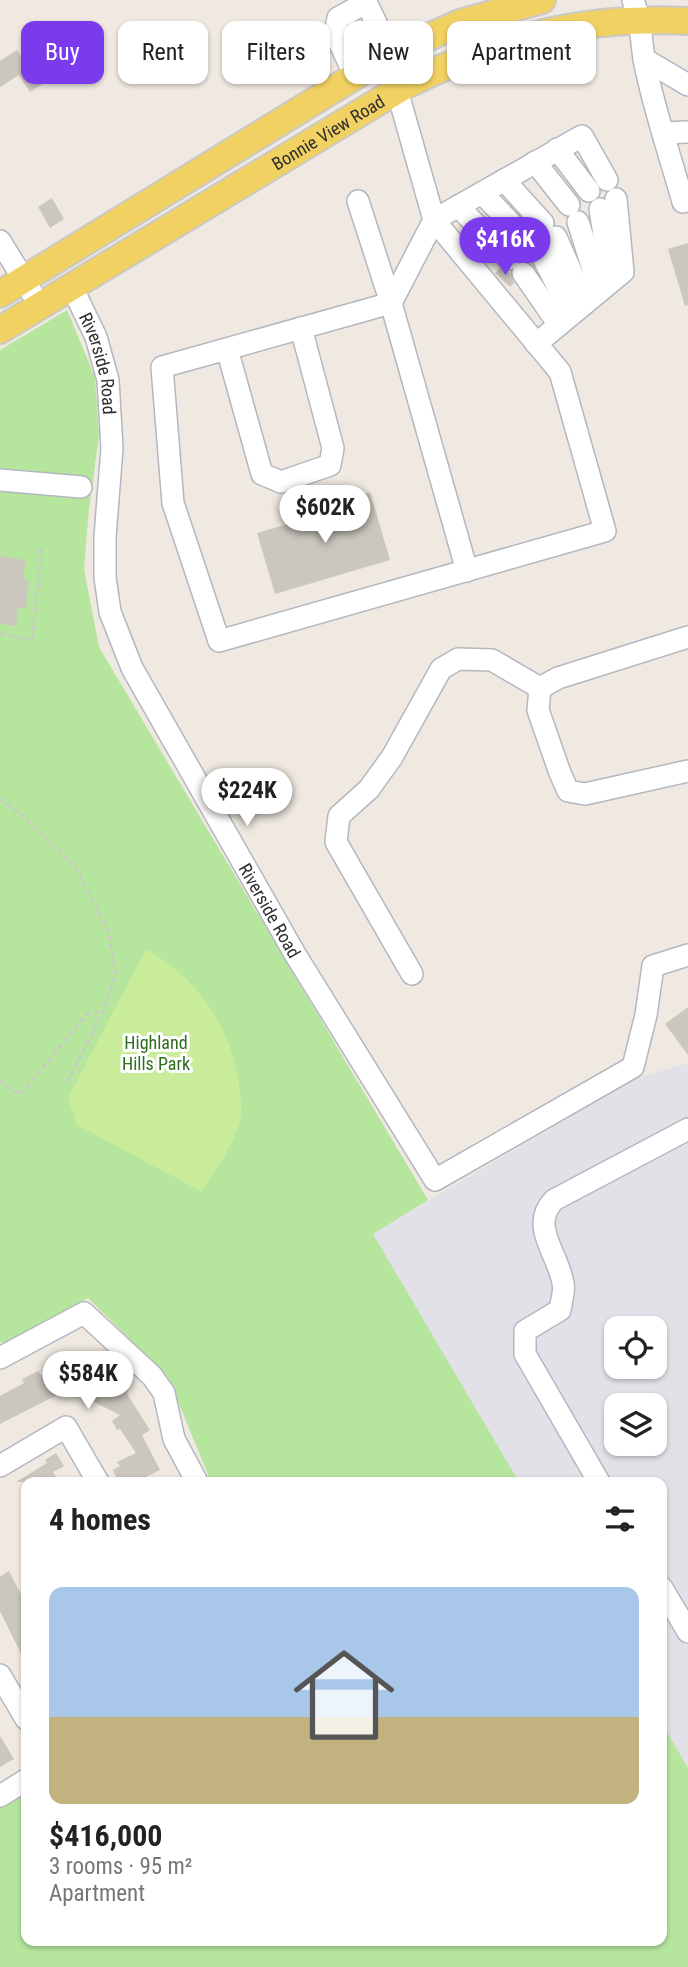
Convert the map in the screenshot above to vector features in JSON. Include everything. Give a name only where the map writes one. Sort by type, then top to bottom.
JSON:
[{"type":"main road","name":"Bonnie View Road","points":[[433,35],[460,23],[542,0]]},
{"type":"main road","name":"Bonnie View Road","points":[[0,330],[397,90],[437,69],[511,40],[637,9],[688,21]]},
{"type":"main road","name":"Bonnie View Road","points":[[0,294],[344,83]]},
{"type":"main road","points":[[396,84],[397,90]]},
{"type":"street","points":[[344,52],[335,33],[338,18],[355,3],[368,21]]},
{"type":"street","points":[[637,9],[645,59],[664,133],[683,202],[688,199]]},
{"type":"street","points":[[645,59],[688,85]]},
{"type":"street","points":[[397,90],[434,220],[536,344],[560,372],[604,531],[219,641],[173,503],[162,367],[391,303],[434,220],[582,135],[603,195],[586,303],[536,344]]},
{"type":"street","points":[[664,133],[688,132]]},
{"type":"street","points":[[535,162],[574,213],[586,303]]},
{"type":"street","points":[[504,180],[549,230],[586,303]]},
{"type":"street","points":[[482,193],[586,303]]},
{"type":"street","points":[[358,201],[391,303],[467,571]]},
{"type":"street","points":[[458,206],[516,266],[586,303]]},
{"type":"street","points":[[0,241],[40,306]]},
{"type":"street","name":"Riverside Road","points":[[72,287],[96,337],[107,380],[112,448],[105,537],[105,577],[110,612],[132,668],[295,954],[435,1180],[633,1067],[646,1015],[653,966],[688,955]]},
{"type":"street","points":[[227,349],[261,474],[281,482],[330,465],[333,448],[301,328]]},
{"type":"street","points":[[0,480],[80,486]]},
{"type":"street","points":[[540,688],[558,678],[688,637]]},
{"type":"street","points":[[412,974],[336,842],[339,816],[369,789],[392,757],[441,669],[458,659],[492,660],[540,688]]},
{"type":"street","points":[[540,688],[538,710],[559,773],[568,791],[586,794],[688,771]]},
{"type":"street","points":[[596,1477],[525,1354],[525,1331],[560,1310],[564,1284],[543,1225],[544,1210],[554,1200],[688,1129]]},
{"type":"street","points":[[0,1358],[84,1312],[152,1376],[164,1392],[174,1439],[194,1477]]},
{"type":"street","points":[[0,1466],[66,1427],[95,1477]]},
{"type":"street","points":[[667,1596],[688,1632]]},
{"type":"street","points":[[0,1675],[21,1711]]},
{"type":"street","points":[[0,1796],[21,1783]]},
{"type":"path","points":[[0,634],[32,640],[42,546]]},
{"type":"path","points":[[0,799],[23,816],[75,866],[108,929],[116,974],[103,1011],[66,1082]]},
{"type":"path","points":[[0,1081],[20,1095],[87,1014],[103,1011]]},
{"type":"shaded area","points":[[688,1063],[688,1768],[667,1732],[667,1477],[516,1477],[372,1234],[634,1079]]},
{"type":"green space","name":"Highland Hills Park","points":[[67,310],[95,377],[99,436],[84,569],[99,647],[428,1200],[373,1234],[516,1477],[209,1477],[168,1377],[88,1298],[12,1344],[0,1342],[0,350]]},
{"type":"green space","points":[[146,949],[182,975],[198,992],[222,1029],[237,1072],[241,1116],[225,1156],[202,1192],[77,1125],[68,1098]]},
{"type":"green space","points":[[667,1732],[688,1768],[688,1967],[0,1967],[0,1801],[21,1789],[21,1946],[667,1946]]},
{"type":"building","points":[[17,50],[21,56],[21,78],[19,75],[0,87],[0,61]]},
{"type":"building","points":[[25,84],[43,84],[30,92]]},
{"type":"building","points":[[52,198],[64,219],[50,228],[38,207]]},
{"type":"building","points":[[688,243],[688,305],[685,306],[668,249]]},
{"type":"building","points":[[500,268],[510,272],[514,283],[510,287],[495,273]]},
{"type":"building","points":[[370,492],[390,560],[275,594],[257,533],[328,512],[326,505]]},
{"type":"building","points":[[0,556],[25,560],[23,580],[29,581],[26,609],[18,608],[16,626],[0,624]]},
{"type":"building","points":[[688,1007],[688,1055],[665,1024]]},
{"type":"building","points":[[87,1365],[88,1369],[128,1390],[127,1394],[150,1430],[142,1435],[160,1470],[146,1477],[116,1477],[113,1470],[120,1466],[117,1462],[136,1453],[112,1421],[120,1415],[78,1394],[59,1394],[0,1424],[0,1396],[24,1383],[22,1379],[38,1371],[41,1375],[66,1375],[66,1366]]},
{"type":"building","points":[[56,1453],[64,1466],[53,1472],[56,1477],[24,1477],[47,1463],[45,1460]]},
{"type":"building","points":[[9,1571],[21,1594],[21,1654],[0,1611],[0,1577]]},
{"type":"building","points":[[0,1736],[14,1759],[0,1767]]}]
